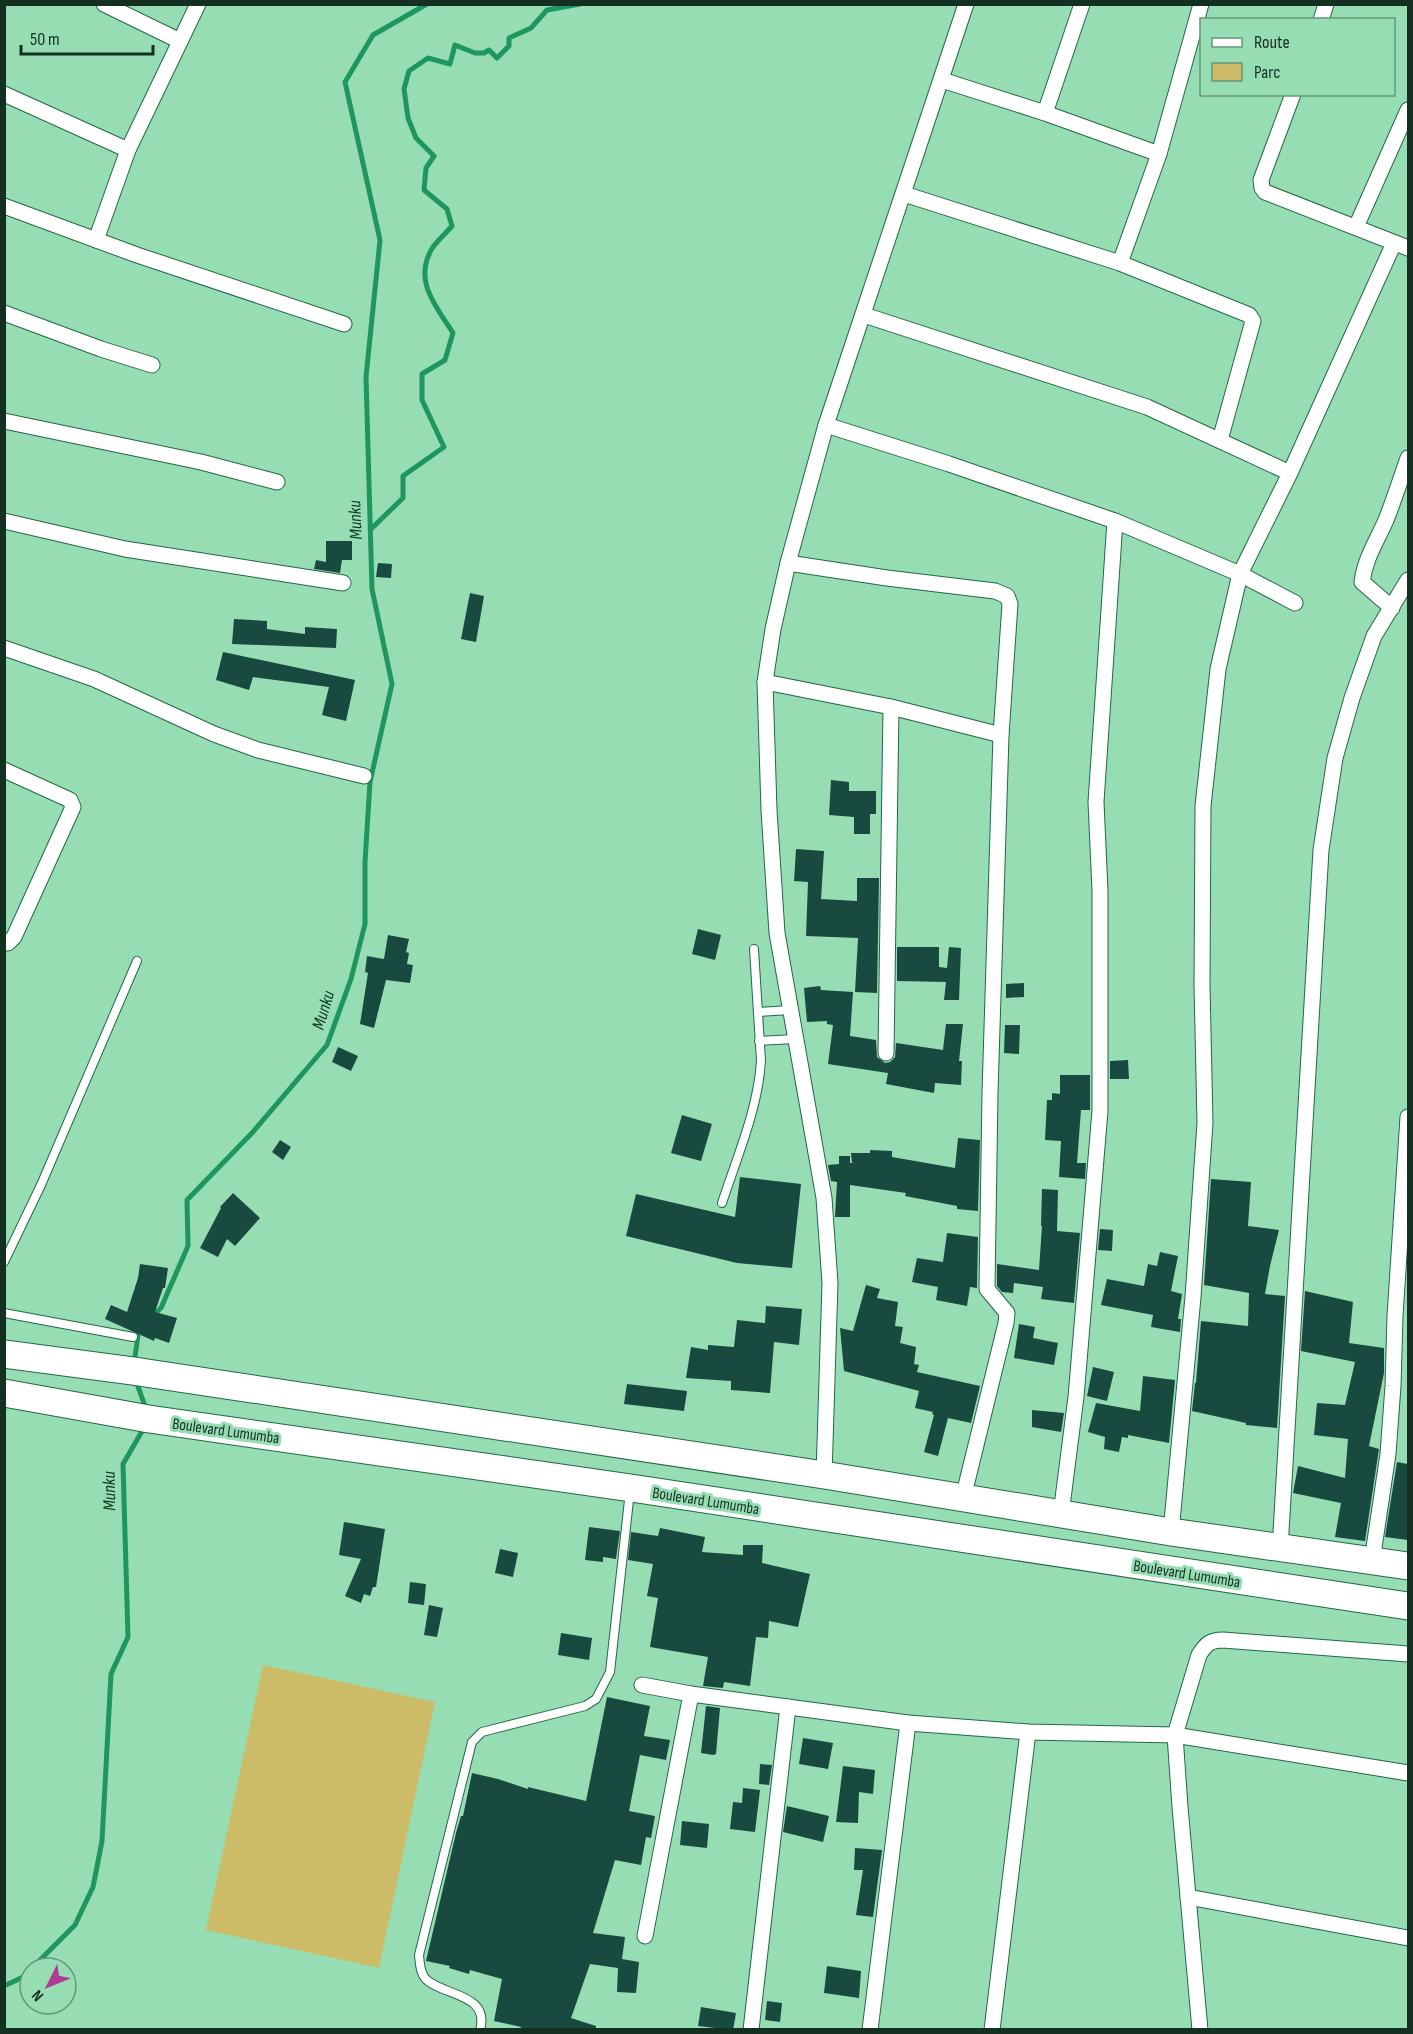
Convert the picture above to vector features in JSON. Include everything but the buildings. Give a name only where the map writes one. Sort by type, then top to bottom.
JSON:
[{"type":"highway","points":[[4,1354],[133,1371],[824,1475],[1280,1549],[1408,1566]]},
{"type":"highway","name":"Boulevard Lumumba","points":[[4,1393],[149,1419],[631,1488],[1408,1606]]},
{"type":"street","points":[[104,4],[180,41]]},
{"type":"street","points":[[96,240],[128,150],[198,4]]},
{"type":"street","points":[[824,1475],[830,1283],[824,1198],[777,933],[768,810],[765,682],[773,629],[788,563],[826,425],[966,4]]},
{"type":"street","points":[[1045,113],[1082,4]]},
{"type":"street","points":[[1120,263],[1159,154],[1202,4]]},
{"type":"street","points":[[942,80],[1045,113],[1159,154]]},
{"type":"street","points":[[4,94],[128,150]]},
{"type":"street","points":[[1171,1532],[1193,1297],[1205,1124],[1202,985],[1203,806],[1218,669],[1240,574],[1401,245],[1271,195],[1262,188],[1261,180],[1292,96]]},
{"type":"street","points":[[1356,227],[1408,110]]},
{"type":"street","points":[[904,194],[1120,263],[1244,312],[1253,321],[1220,440]]},
{"type":"street","points":[[4,206],[96,240],[344,324]]},
{"type":"street","points":[[4,313],[101,349],[152,365]]},
{"type":"street","points":[[864,315],[1147,407],[1290,473]]},
{"type":"street","points":[[4,421],[201,462],[278,482]]},
{"type":"street","points":[[826,425],[1115,521],[1240,574],[1295,603]]},
{"type":"street","points":[[1392,608],[1362,582],[1367,559],[1386,521],[1408,458]]},
{"type":"street","points":[[4,521],[125,549],[343,583]]},
{"type":"street","points":[[1061,1514],[1076,1397],[1100,1111],[1100,891],[1096,802],[1115,521]]},
{"type":"street","points":[[788,563],[995,591],[1007,596],[1010,604],[1001,735],[987,1289],[1007,1313],[963,1498]]},
{"type":"street","points":[[1280,1549],[1321,850],[1335,758],[1352,698],[1374,636],[1408,580]]},
{"type":"street","points":[[4,648],[94,679],[214,734],[258,750],[364,776]]},
{"type":"street","points":[[765,682],[891,707],[1001,735]]},
{"type":"street","points":[[886,1053],[891,707]]},
{"type":"street","points":[[4,770],[70,800],[73,807],[14,937],[8,943],[4,943]]},
{"type":"street","points":[[1372,1561],[1388,1454],[1408,1117]]},
{"type":"street","points":[[1200,2030],[1175,1735],[1199,1655],[1204,1646],[1212,1640],[1408,1654]]},
{"type":"street","points":[[642,1685],[691,1694],[908,1722],[1028,1732],[1175,1735],[1408,1773]]},
{"type":"street","points":[[645,1936],[691,1694]]},
{"type":"street","points":[[751,2030],[788,1707]]},
{"type":"street","points":[[870,2030],[908,1722]]},
{"type":"street","points":[[993,2030],[1028,1732]]},
{"type":"street","points":[[1188,1897],[1408,1938]]},
{"type":"lane","points":[[722,1203],[754,1102],[760,1075],[754,949]]},
{"type":"lane","points":[[4,1262],[41,1185],[137,961]]},
{"type":"lane","points":[[758,1012],[790,1010]]},
{"type":"lane","points":[[759,1041],[795,1038]]},
{"type":"lane","points":[[4,1313],[134,1337]]},
{"type":"lane","points":[[480,2030],[483,2020],[479,2009],[471,2001],[427,1981],[421,1971],[419,1955],[472,1742],[482,1732],[585,1706],[596,1699],[610,1672],[631,1488]]},
{"type":"green space","points":[[263,1665],[435,1702],[379,1968],[206,1930]]},
{"type":"waterway","name":"Munku","points":[[152,1316],[161,1308],[188,1246],[187,1200],[252,1133],[327,1045],[351,979],[365,924],[365,862],[370,782],[392,684],[372,589],[366,377],[380,240],[345,82],[373,35],[427,4]]},
{"type":"waterway","points":[[371,529],[403,498],[403,476],[444,447],[422,400],[422,374],[445,360],[453,333],[429,292],[425,271],[427,259],[433,247],[452,226],[447,209],[424,190],[426,168],[434,156],[416,138],[408,118],[404,89],[409,71],[428,58],[450,64],[455,45],[475,53],[484,53],[489,50],[497,58],[509,46],[509,38],[531,28],[547,10],[580,4]]},
{"type":"waterway","name":"Munku","points":[[134,1364],[139,1328]]},
{"type":"waterway","name":"Munku","points":[[136,1381],[146,1409]]},
{"type":"waterway","name":"Munku","points":[[44,1956],[75,1925],[93,1887],[102,1841],[111,1674],[128,1637],[123,1464],[145,1426]]},
{"type":"waterway","name":"Munku","points":[[4,1986],[18,1979]]}]
